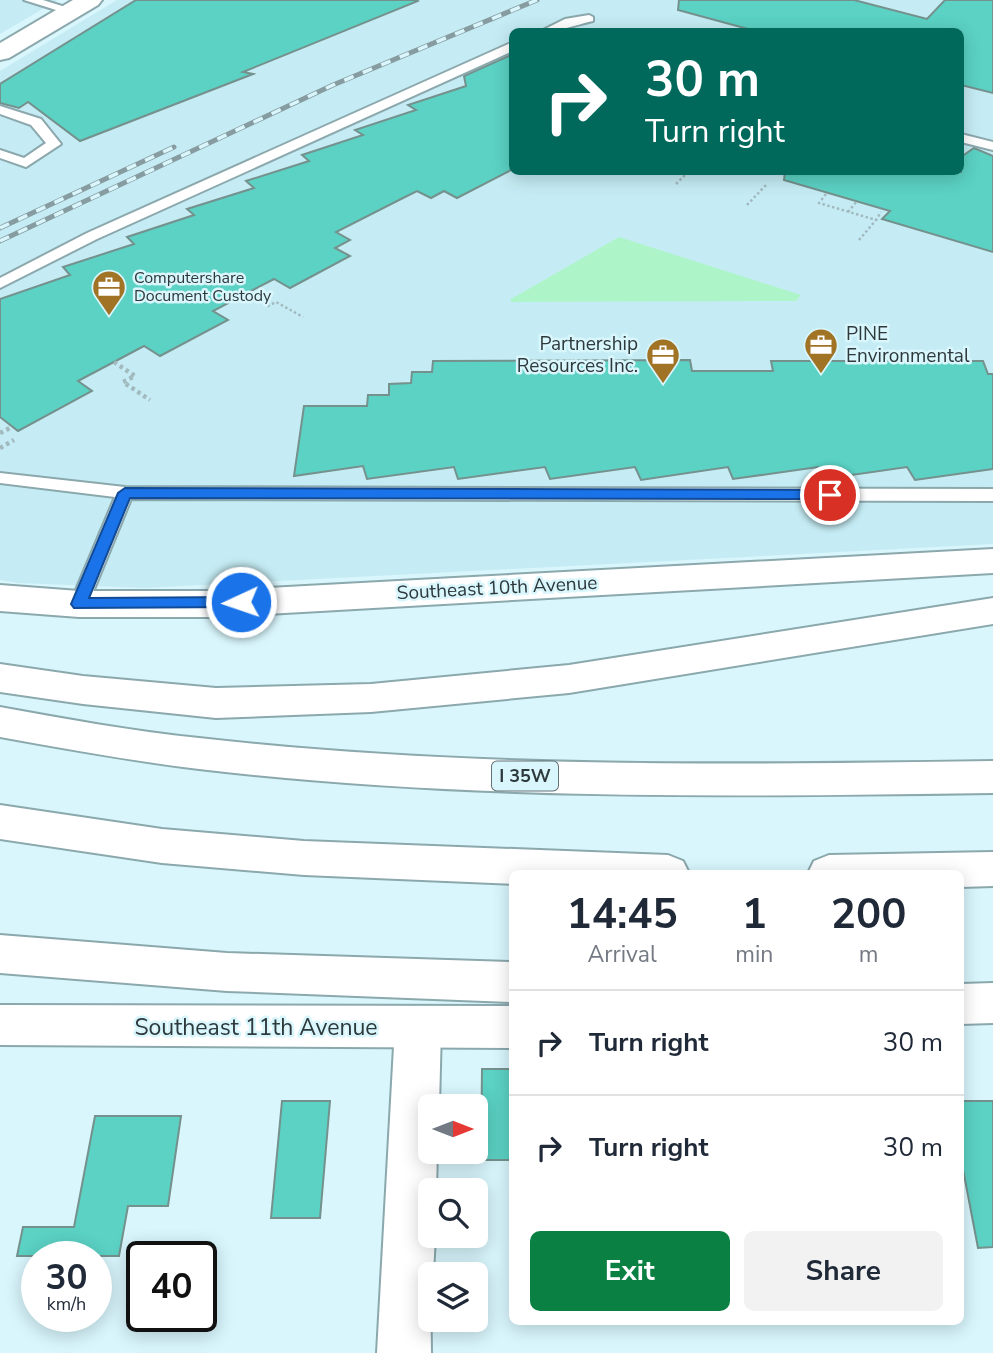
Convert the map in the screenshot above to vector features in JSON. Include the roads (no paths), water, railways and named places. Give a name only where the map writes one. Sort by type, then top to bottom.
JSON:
[{"type":"main road","points":[[0,53],[81,5]]},
{"type":"main road","name":"Southeast 10th Avenue","points":[[0,598],[79,604],[213,604],[993,561]]},
{"type":"main road","points":[[0,678],[83,690],[216,703],[371,698],[569,679],[993,611]]},
{"type":"main road","name":"I 35W","points":[[0,722],[202,754],[453,774],[748,781],[993,778]]},
{"type":"main road","points":[[0,822],[162,846],[304,858],[595,870]]},
{"type":"main road","points":[[952,870],[993,869]]},
{"type":"main road","points":[[0,954],[227,972],[509,982]]},
{"type":"main road","points":[[964,1004],[993,1003]]},
{"type":"main road","name":"Southeast 11th Avenue","points":[[0,1025],[509,1027]]},
{"type":"main road","points":[[404,1353],[418,1028]]},
{"type":"lane","points":[[30,0],[81,5]]},
{"type":"lane","points":[[554,28],[569,21],[589,19]]},
{"type":"lane","points":[[0,284],[92,236],[509,48]]},
{"type":"lane","points":[[0,110],[36,122],[54,144],[26,163],[0,154]]},
{"type":"lane","points":[[964,139],[993,146]]},
{"type":"lane","points":[[0,478],[125,493],[993,495]]},
{"type":"lane","points":[[79,604],[125,493]]},
{"type":"railway","points":[[0,241],[333,85],[537,0]]},
{"type":"railway","points":[[0,228],[174,147]]},
{"type":"place","name":"Computershare Document Custody","points":[[109,317]]},
{"type":"place","name":"PINE Environmental","points":[[821,375]]},
{"type":"place","name":"Partnership Resources Inc.","points":[[663,385]]}]
